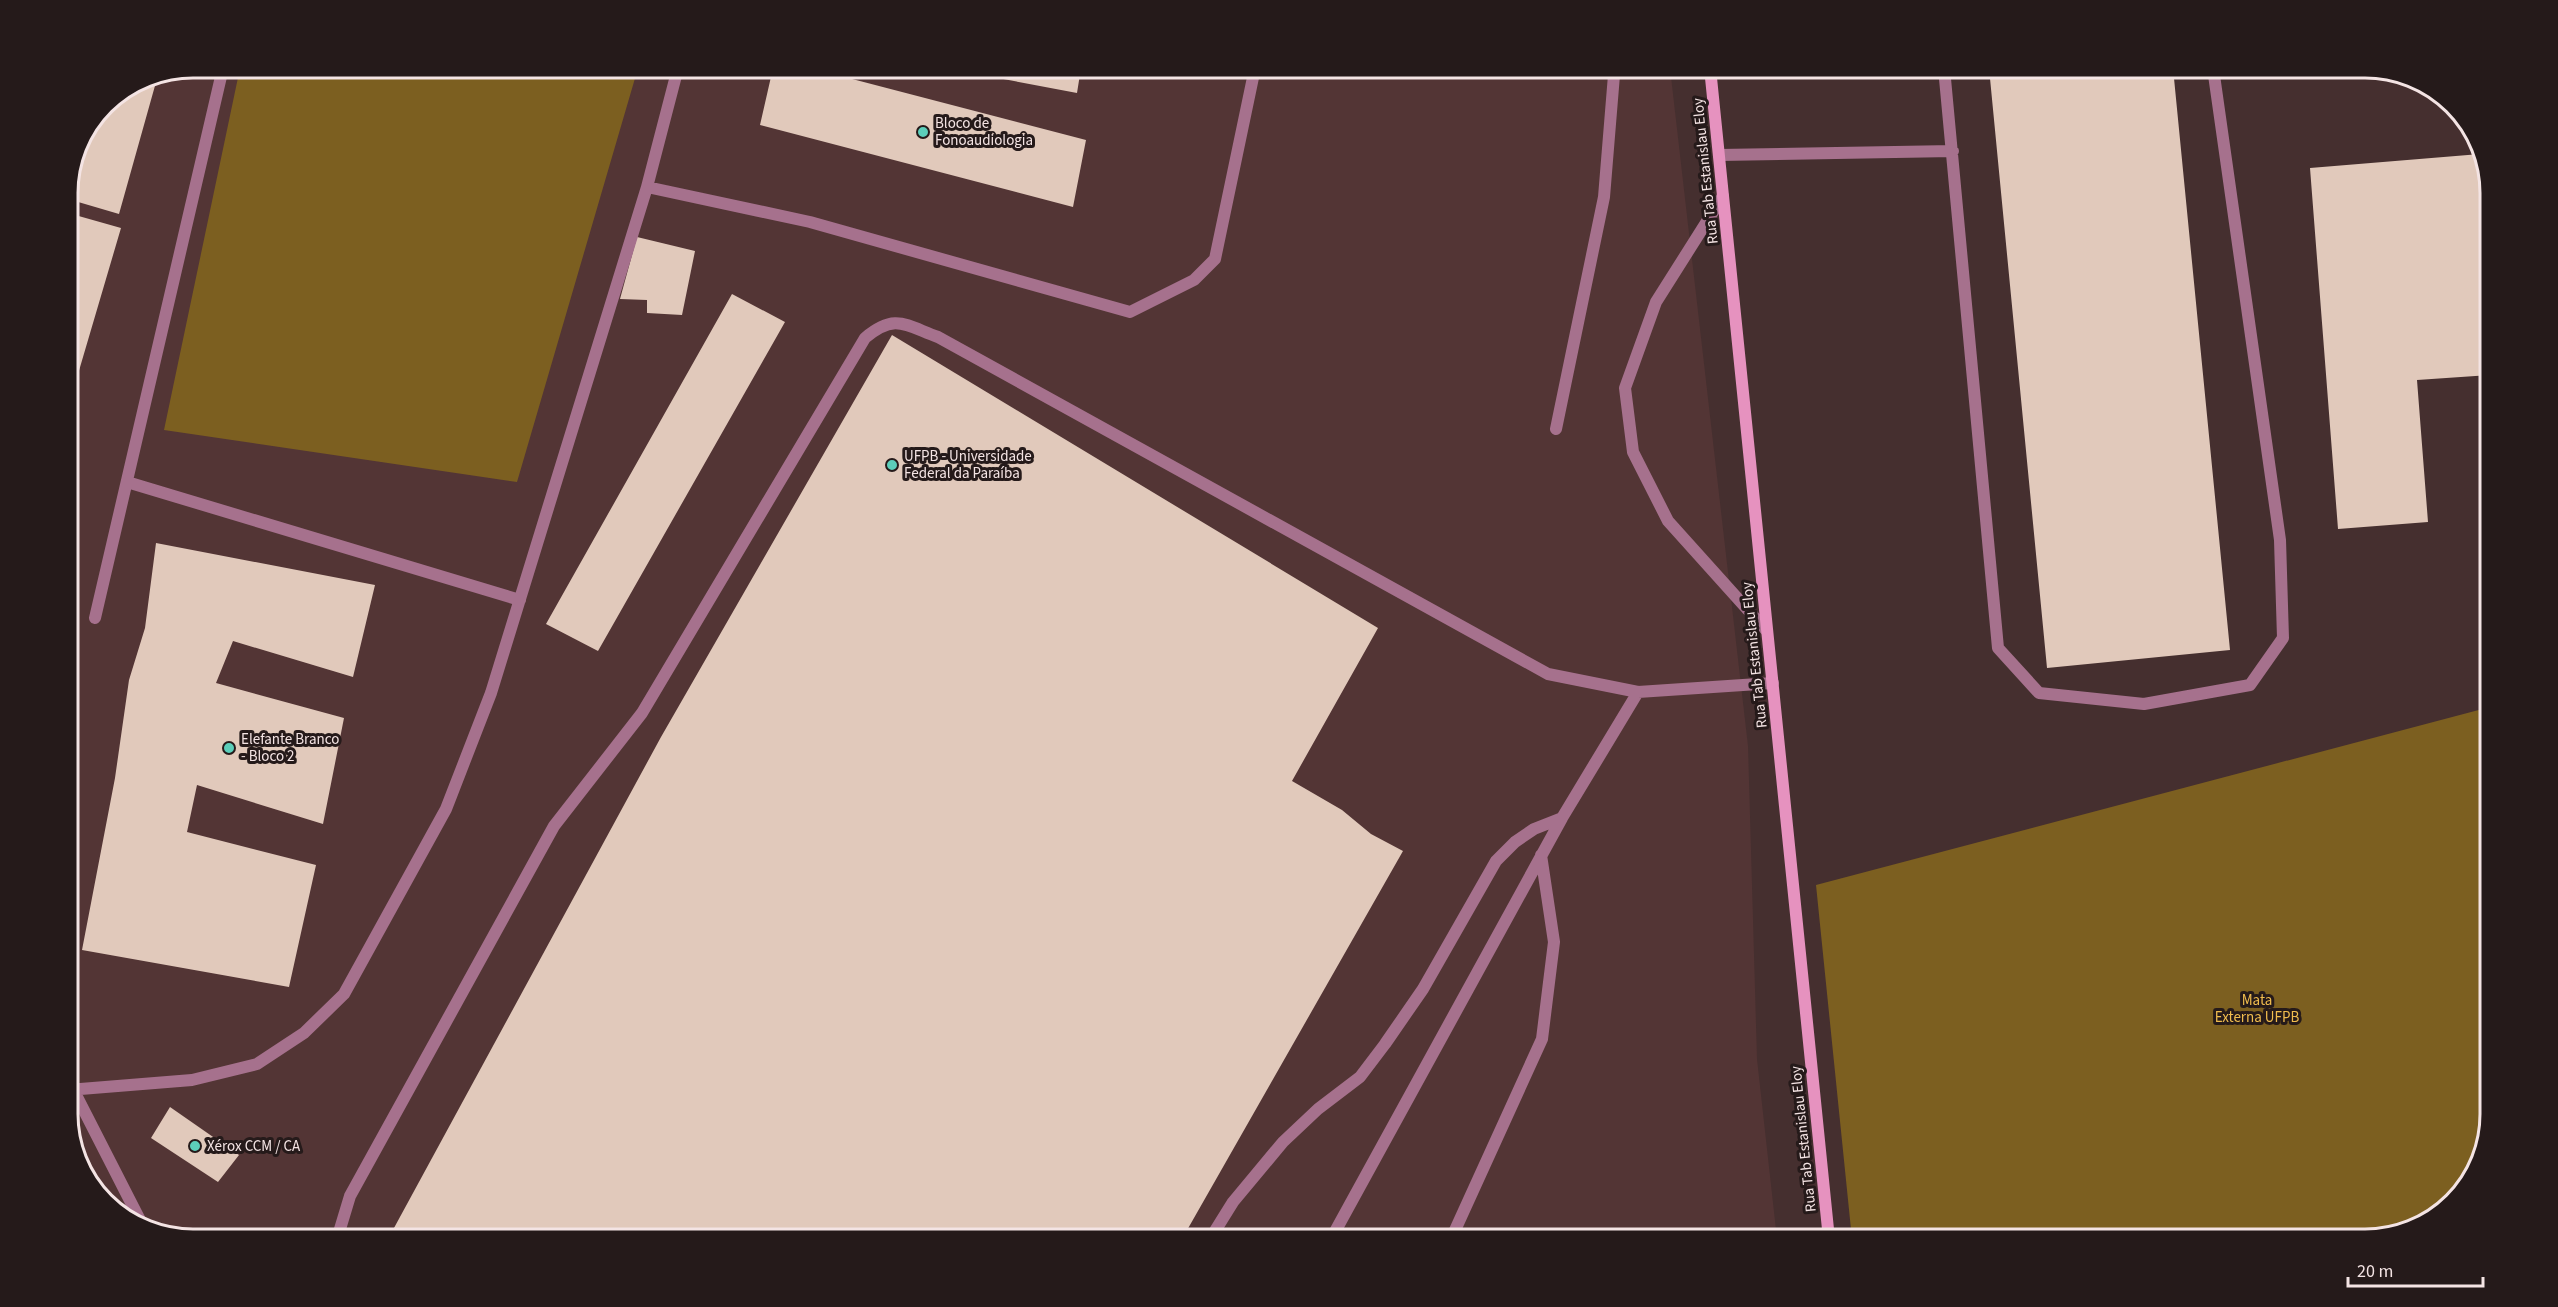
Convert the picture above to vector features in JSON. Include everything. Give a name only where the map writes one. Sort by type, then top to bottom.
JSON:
[{"type":"street","name":"Rua Tab Estanislau Eloy","points":[[1711,78],[1828,1229]]},
{"type":"lane","points":[[95,618],[221,78]]},
{"type":"lane","points":[[78,1089],[192,1080],[257,1064],[304,1034],[344,994],[446,809],[491,693],[647,187],[675,78]]},
{"type":"lane","points":[[647,187],[810,222],[1130,312],[1194,280],[1215,259],[1253,78]]},
{"type":"lane","points":[[1556,429],[1604,197],[1614,78]]},
{"type":"lane","points":[[1945,78],[1998,648],[2039,693],[2144,704],[2250,685],[2283,638],[2280,540],[2214,78]]},
{"type":"lane","points":[[1719,155],[1953,151]]},
{"type":"lane","points":[[1723,196],[1656,302],[1625,388],[1633,452],[1668,521],[1767,630]]},
{"type":"lane","points":[[340,1229],[350,1196],[554,826],[642,713],[865,338],[881,324],[900,322],[938,337],[1548,674],[1638,692],[1773,683]]},
{"type":"lane","points":[[127,482],[520,600]]},
{"type":"lane","points":[[1336,1229],[1541,855],[1638,692]]},
{"type":"lane","points":[[1216,1229],[1233,1202],[1282,1142],[1318,1109],[1360,1077],[1423,989],[1496,861],[1515,842],[1534,829],[1562,818]]},
{"type":"lane","points":[[1456,1229],[1542,1039],[1554,942],[1541,855]]},
{"type":"lane","points":[[78,1105],[137,1214]]},
{"type":"shaded area","name":"UFPB - Universidade Federal da Paraíba","points":[[193,78],[1671,78],[1748,746],[1757,1059],[1776,1229],[193,1229],[163,1225],[129,1210],[97,1178],[84,1151],[78,1121],[78,186],[84,156],[97,129],[117,107],[136,93],[163,82]]},
{"type":"green space","points":[[238,78],[635,78],[517,482],[164,430]]},
{"type":"green space","name":"Mata Externa UFPB","points":[[2480,710],[2480,1114],[2474,1151],[2461,1178],[2429,1210],[2409,1220],[2380,1228],[1851,1229],[1816,885]]},
{"type":"building","name":"Bloco de Fonoaudiologia","points":[[771,78],[848,78],[1086,140],[1073,207],[760,125]]},
{"type":"building","points":[[998,78],[1079,78],[1077,93]]},
{"type":"building","points":[[1990,78],[2174,78],[2230,650],[2047,668]]},
{"type":"building","points":[[155,84],[119,214],[78,202],[82,163],[97,129],[107,117],[129,97]]},
{"type":"building","points":[[2474,156],[2480,186],[2480,376],[2417,380],[2428,522],[2338,529],[2310,168]]},
{"type":"building","points":[[78,216],[121,228],[78,374]]},
{"type":"building","points":[[637,237],[695,251],[682,315],[647,313],[647,300],[620,299]]},
{"type":"building","points":[[732,294],[785,322],[598,651],[546,624]]},
{"type":"building","points":[[892,335],[1378,628],[1292,781],[1342,810],[1371,834],[1403,851],[1188,1229],[393,1229],[661,737]]},
{"type":"building","name":"Elefante Branco - Bloco 2","points":[[156,543],[375,585],[353,677],[233,641],[216,683],[344,718],[323,824],[197,785],[187,832],[316,865],[289,987],[82,950],[115,778],[129,680],[145,628]]},
{"type":"building","name":"Xérox CCM / CA","points":[[170,1107],[239,1155],[218,1182],[151,1138]]},
{"type":"place","name":"Bloco de Fonoaudiologia","points":[[923,132]]},
{"type":"place","name":"UFPB - Universidade Federal da Paraíba","points":[[892,465]]},
{"type":"place","name":"Elefante Branco - Bloco 2","points":[[229,748]]},
{"type":"place","name":"Xérox CCM / CA","points":[[195,1146]]}]
